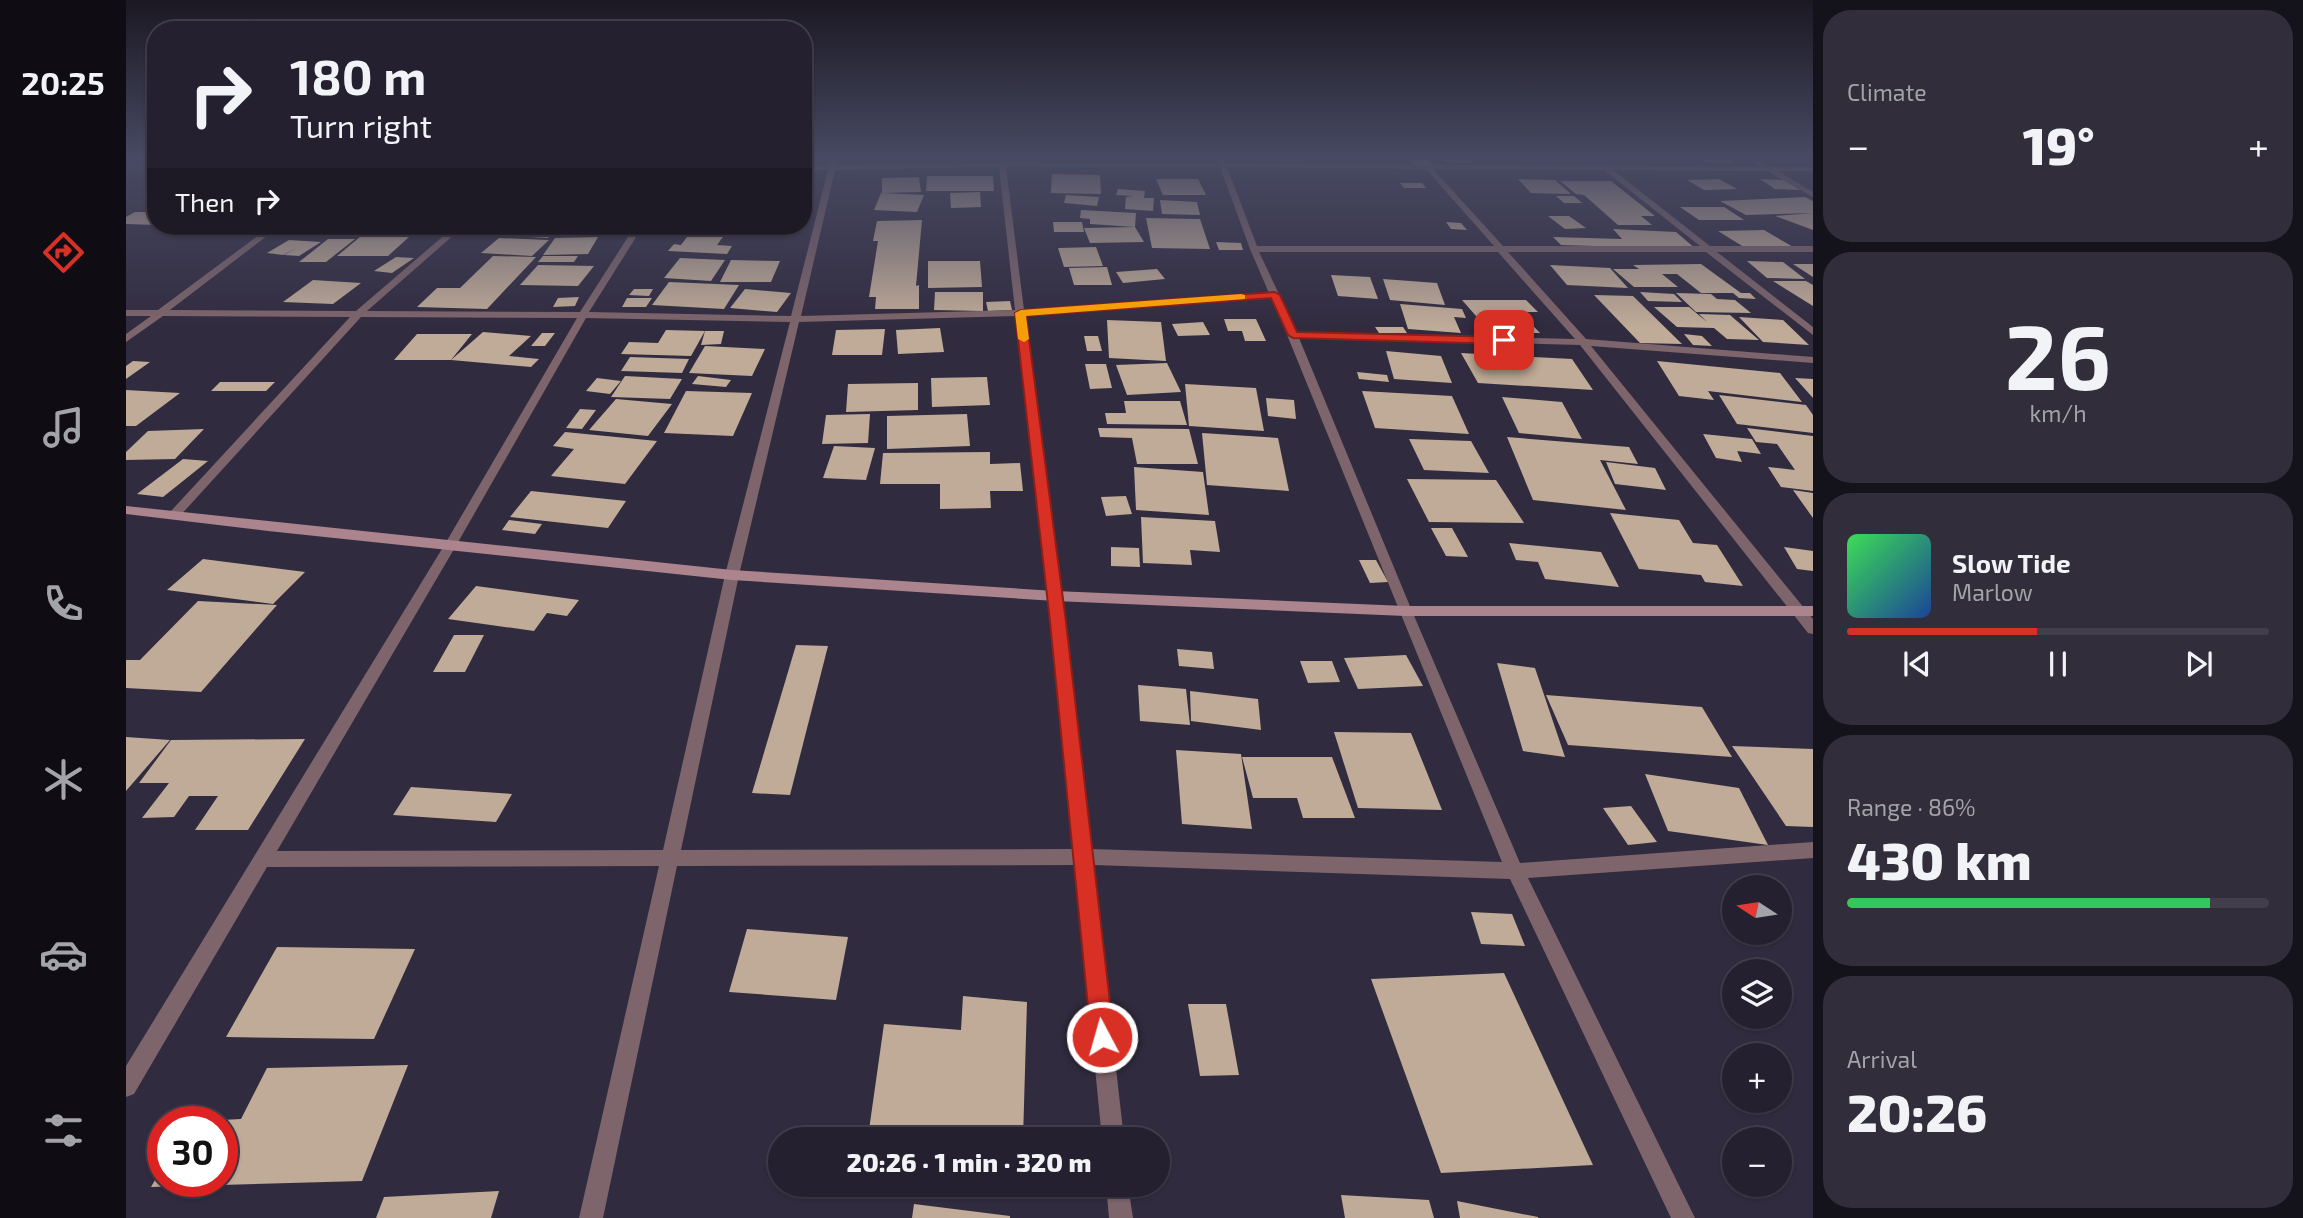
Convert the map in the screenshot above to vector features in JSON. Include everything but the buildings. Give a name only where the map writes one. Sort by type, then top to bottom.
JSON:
[{"type":"street","points":[[591,1218],[732,575],[821,214]]},
{"type":"street","points":[[1009,214],[1055,596],[1112,1127]]},
{"type":"street","points":[[1240,214],[1516,871],[1683,1218]]},
{"type":"street","points":[[1470,214],[1583,342],[1813,629]]},
{"type":"street","points":[[1666,214],[1813,332]]},
{"type":"street","points":[[126,339],[264,235]]},
{"type":"street","points":[[175,514],[358,314],[450,235]]},
{"type":"street","points":[[126,1086],[451,544],[583,315],[633,235]]},
{"type":"street","points":[[1254,249],[1813,249]]},
{"type":"street","points":[[126,313],[583,315],[793,319],[1021,313],[1275,295]]},
{"type":"street","points":[[1293,335],[1583,342],[1813,360]]},
{"type":"street","points":[[126,510],[732,575],[1055,596],[1405,611],[1813,611]]},
{"type":"street","points":[[262,859],[1084,857],[1516,871],[1813,850]]},
{"type":"street","points":[[1118,1197],[1121,1218]]},
{"type":"slow traffic","points":[[1024,339],[1021,313],[1241,297]]},
{"type":"route","points":[[1102,1037],[1058,622],[1021,313],[1275,295],[1293,335],[1504,340]]}]
